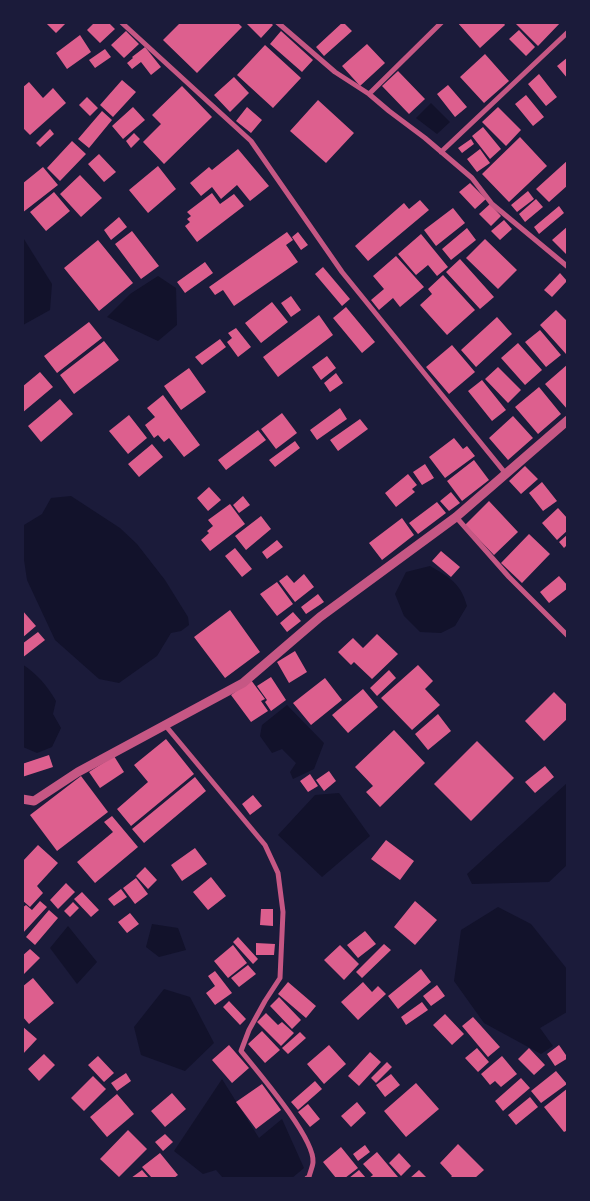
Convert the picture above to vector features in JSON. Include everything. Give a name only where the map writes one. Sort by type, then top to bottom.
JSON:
[{"type":"street","points":[[121,22],[251,141],[342,272],[506,474]]},
{"type":"street","points":[[277,22],[335,72],[369,94],[472,178],[492,204],[568,267]]},
{"type":"street","points":[[369,94],[442,22]]},
{"type":"street","points":[[441,152],[568,32]]},
{"type":"street","points":[[22,799],[34,802],[78,772],[243,683],[320,617],[456,517],[568,420]]},
{"type":"street","points":[[456,517],[509,577],[568,636]]},
{"type":"street","points":[[165,725],[265,845],[278,873],[283,912],[280,978],[249,1030],[241,1051],[305,1136],[314,1160],[309,1177],[307,1178]]},
{"type":"shaded area","points":[[431,103],[450,122],[437,134],[416,118]]},
{"type":"shaded area","points":[[22,236],[52,284],[50,310],[23,325]]},
{"type":"shaded area","points":[[158,276],[176,288],[177,325],[158,341],[107,317],[130,294]]},
{"type":"shaded area","points":[[71,496],[120,528],[137,544],[165,580],[188,617],[189,625],[181,631],[171,633],[157,656],[119,683],[99,679],[55,640],[27,580],[24,560],[24,525],[42,514],[51,498]]},
{"type":"shaded area","points":[[430,566],[448,577],[458,586],[467,606],[455,626],[441,633],[420,632],[404,616],[395,594],[406,572]]},
{"type":"shaded area","points":[[22,664],[37,676],[53,695],[56,701],[53,714],[61,728],[52,747],[37,753],[23,747]]},
{"type":"shaded area","points":[[287,705],[324,743],[314,769],[293,779],[290,772],[296,763],[282,749],[272,753],[260,736],[262,725]]},
{"type":"shaded area","points":[[567,783],[567,865],[549,882],[472,884],[467,874]]},
{"type":"shaded area","points":[[339,793],[370,836],[322,877],[278,835],[315,795]]},
{"type":"shaded area","points":[[498,907],[531,924],[567,969],[567,1012],[540,1028],[553,1046],[541,1054],[484,1023],[454,981],[461,930]]},
{"type":"shaded area","points":[[152,924],[178,928],[186,950],[159,957],[146,947]]},
{"type":"shaded area","points":[[68,926],[97,962],[77,984],[50,948]]},
{"type":"shaded area","points":[[164,989],[190,997],[214,1043],[185,1071],[141,1055],[134,1027]]},
{"type":"shaded area","points":[[222,1079],[259,1138],[282,1119],[304,1168],[292,1178],[223,1178],[216,1170],[203,1174],[174,1151]]},
{"type":"building","points":[[45,22],[67,22],[56,33]]},
{"type":"building","points":[[95,22],[108,22],[115,29],[100,43],[87,30]]},
{"type":"building","points":[[181,22],[237,22],[242,27],[197,73],[163,40]]},
{"type":"building","points":[[245,22],[270,22],[273,25],[261,38]]},
{"type":"building","points":[[343,22],[352,31],[324,56],[316,47]]},
{"type":"building","points":[[457,22],[503,22],[505,25],[480,48]]},
{"type":"building","points":[[514,22],[561,22],[538,46]]},
{"type":"building","points":[[519,30],[535,47],[526,56],[509,39]]},
{"type":"building","points":[[126,31],[139,44],[124,58],[111,45]]},
{"type":"building","points":[[281,31],[313,60],[302,72],[270,44]]},
{"type":"building","points":[[80,35],[91,52],[67,69],[56,53]]},
{"type":"building","points":[[367,44],[385,63],[360,86],[342,66]]},
{"type":"building","points":[[265,45],[301,78],[273,108],[237,75]]},
{"type":"building","points":[[145,47],[161,67],[151,75],[141,62],[132,69],[127,63]]},
{"type":"building","points":[[105,49],[111,57],[95,68],[89,60]]},
{"type":"building","points":[[485,54],[509,81],[484,103],[460,77]]},
{"type":"building","points":[[568,57],[568,79],[557,66]]},
{"type":"building","points":[[398,71],[425,99],[409,114],[382,86]]},
{"type":"building","points":[[539,74],[557,97],[546,106],[528,84]]},
{"type":"building","points":[[234,77],[249,93],[230,112],[214,95]]},
{"type":"building","points":[[122,80],[136,92],[113,117],[100,105]]},
{"type":"building","points":[[29,82],[43,98],[53,88],[66,103],[30,135],[22,127],[22,88]]},
{"type":"building","points":[[448,85],[467,107],[455,117],[437,94]]},
{"type":"building","points":[[182,86],[212,117],[164,164],[143,142],[161,124],[152,115]]},
{"type":"building","points":[[526,95],[544,117],[533,126],[515,104]]},
{"type":"building","points":[[87,97],[98,108],[90,116],[79,105]]},
{"type":"building","points":[[318,100],[354,133],[326,163],[290,131]]},
{"type":"building","points":[[133,107],[145,120],[123,139],[112,126]]},
{"type":"building","points":[[247,107],[262,120],[251,133],[236,121]]},
{"type":"building","points":[[498,107],[521,130],[506,146],[482,122]]},
{"type":"building","points":[[102,111],[112,120],[89,148],[78,139]]},
{"type":"building","points":[[483,127],[501,149],[490,159],[472,136]]},
{"type":"building","points":[[50,129],[54,134],[40,147],[36,143]]},
{"type":"building","points":[[134,133],[140,139],[131,148],[126,141]]},
{"type":"building","points":[[520,137],[547,166],[509,202],[482,174]]},
{"type":"building","points":[[471,139],[474,144],[462,153],[458,148]]},
{"type":"building","points":[[72,141],[86,154],[60,181],[47,168]]},
{"type":"building","points":[[238,149],[269,186],[250,201],[237,185],[221,199],[212,187],[201,196],[190,183],[209,167],[212,170]]},
{"type":"building","points":[[480,149],[490,163],[477,172],[467,159]]},
{"type":"building","points":[[99,154],[116,172],[104,182],[88,164]]},
{"type":"building","points":[[568,160],[568,185],[549,202],[536,189]]},
{"type":"building","points":[[158,166],[176,189],[148,213],[129,190]]},
{"type":"building","points":[[43,167],[58,185],[22,213],[22,184]]},
{"type":"building","points":[[80,175],[102,198],[81,217],[60,194]]},
{"type":"building","points":[[470,183],[486,199],[475,209],[459,192]]},
{"type":"building","points":[[528,191],[534,199],[517,212],[511,205]]},
{"type":"building","points":[[54,192],[70,211],[46,231],[30,212]]},
{"type":"building","points":[[212,193],[220,204],[234,194],[244,206],[197,242],[185,226],[190,222],[187,219],[191,216],[187,212]]},
{"type":"building","points":[[536,199],[543,207],[525,222],[519,214]]},
{"type":"building","points":[[420,200],[429,210],[368,261],[355,246],[404,203],[409,209]]},
{"type":"building","points":[[490,204],[501,216],[491,226],[479,214]]},
{"type":"building","points":[[559,206],[564,213],[539,234],[534,227]]},
{"type":"building","points":[[453,208],[465,223],[436,246],[424,230]]},
{"type":"building","points":[[119,217],[127,227],[111,240],[104,230]]},
{"type":"building","points":[[504,220],[512,229],[500,240],[491,231]]},
{"type":"building","points":[[568,226],[568,256],[552,240]]},
{"type":"building","points":[[467,228],[476,240],[451,260],[442,249]]},
{"type":"building","points":[[132,231],[159,266],[141,279],[115,244]]},
{"type":"building","points":[[287,232],[293,240],[286,245],[298,262],[234,306],[223,290],[215,295],[209,287]]},
{"type":"building","points":[[298,232],[308,245],[301,250],[292,237]]},
{"type":"building","points":[[421,234],[448,267],[437,276],[428,265],[416,275],[398,254]]},
{"type":"building","points":[[485,239],[517,270],[498,289],[466,258]]},
{"type":"building","points":[[98,240],[133,283],[99,311],[64,268]]},
{"type":"building","points":[[396,256],[424,287],[400,307],[393,298],[379,310],[371,300],[384,289],[373,276]]},
{"type":"building","points":[[460,259],[494,297],[480,309],[446,272]]},
{"type":"building","points":[[205,262],[213,273],[185,293],[177,282]]},
{"type":"building","points":[[323,267],[350,299],[342,306],[315,274]]},
{"type":"building","points":[[560,273],[567,281],[552,297],[544,290]]},
{"type":"building","points":[[443,275],[475,310],[447,335],[420,305],[432,294],[428,289]]},
{"type":"building","points":[[291,296],[301,310],[291,317],[281,303]]},
{"type":"building","points":[[272,302],[288,322],[261,343],[245,323]]},
{"type":"building","points":[[346,307],[375,342],[362,353],[333,318]]},
{"type":"building","points":[[556,310],[568,322],[568,352],[566,354],[540,325]]},
{"type":"building","points":[[319,315],[333,335],[278,377],[263,357]]},
{"type":"building","points":[[497,317],[512,334],[476,367],[461,350]]},
{"type":"building","points":[[89,322],[102,338],[57,373],[44,356]]},
{"type":"building","points":[[236,328],[251,347],[238,357],[227,342],[232,338],[228,333]]},
{"type":"building","points":[[540,330],[561,355],[546,367],[525,342]]},
{"type":"building","points":[[220,339],[226,347],[202,365],[195,357]]},
{"type":"building","points":[[104,341],[119,360],[74,394],[60,375]]},
{"type":"building","points":[[518,343],[542,370],[525,385],[501,358]]},
{"type":"building","points":[[452,345],[475,372],[449,394],[426,367]]},
{"type":"building","points":[[327,356],[336,368],[321,380],[312,367]]},
{"type":"building","points":[[568,364],[568,410],[545,384]]},
{"type":"building","points":[[498,367],[521,390],[508,403],[485,379]]},
{"type":"building","points":[[189,368],[206,392],[181,410],[164,386]]},
{"type":"building","points":[[40,372],[53,387],[22,413],[22,387]]},
{"type":"building","points":[[336,373],[343,383],[330,392],[324,383]]},
{"type":"building","points":[[482,380],[506,410],[492,421],[468,391]]},
{"type":"building","points":[[539,387],[561,414],[538,434],[515,407]]},
{"type":"building","points":[[163,395],[200,445],[184,457],[169,438],[164,442],[158,435],[154,438],[145,425],[155,417],[147,408]]},
{"type":"building","points":[[60,399],[73,414],[41,442],[28,426]]},
{"type":"building","points":[[340,408],[347,419],[317,440],[310,430]]},
{"type":"building","points":[[282,413],[297,433],[276,449],[261,429]]},
{"type":"building","points":[[129,415],[147,438],[128,454],[109,431]]},
{"type":"building","points":[[513,416],[533,438],[508,460],[489,438]]},
{"type":"building","points":[[360,419],[368,429],[338,451],[330,440]]},
{"type":"building","points":[[258,430],[266,440],[226,470],[218,460]]},
{"type":"building","points":[[454,438],[463,449],[467,446],[475,456],[445,478],[429,457]]},
{"type":"building","points":[[295,441],[300,448],[275,467],[269,460]]},
{"type":"building","points":[[152,444],[163,457],[139,477],[128,464]]},
{"type":"building","points":[[474,460],[489,480],[462,501],[447,481]]},
{"type":"building","points":[[425,464],[434,478],[422,485],[413,472]]},
{"type":"building","points":[[525,466],[538,479],[521,494],[509,481]]},
{"type":"building","points":[[408,474],[417,485],[412,489],[415,492],[396,507],[385,493]]},
{"type":"building","points":[[542,482],[557,501],[543,511],[529,493]]},
{"type":"building","points":[[209,487],[221,500],[208,511],[197,498]]},
{"type":"building","points":[[451,492],[460,503],[449,511],[440,501]]},
{"type":"building","points":[[243,496],[250,505],[239,513],[233,505]]},
{"type":"building","points":[[489,501],[518,532],[494,555],[465,525]]},
{"type":"building","points":[[437,502],[446,513],[418,534],[409,523]]},
{"type":"building","points":[[230,504],[245,524],[210,551],[201,540],[209,533],[207,531],[213,526],[208,520]]},
{"type":"building","points":[[558,508],[568,519],[568,530],[557,540],[542,523]]},
{"type":"building","points":[[261,516],[271,529],[246,550],[235,536]]},
{"type":"building","points":[[402,518],[414,535],[382,560],[369,543]]},
{"type":"building","points":[[529,534],[550,554],[522,583],[501,563]]},
{"type":"building","points":[[568,534],[568,544],[564,548],[559,542]]},
{"type":"building","points":[[277,540],[283,547],[267,559],[262,552]]},
{"type":"building","points":[[235,548],[252,569],[242,577],[225,556]]},
{"type":"building","points":[[441,551],[460,567],[451,577],[432,561]]},
{"type":"building","points":[[304,574],[314,587],[295,602],[279,581],[287,575],[294,583]]},
{"type":"building","points":[[559,576],[568,588],[549,603],[540,592]]},
{"type":"building","points":[[277,582],[293,604],[277,616],[260,594]]},
{"type":"building","points":[[318,594],[324,602],[306,614],[301,607]]},
{"type":"building","points":[[22,610],[36,626],[22,638]]},
{"type":"building","points":[[230,610],[260,652],[225,678],[194,637]]},
{"type":"building","points":[[293,612],[301,621],[287,632],[280,623]]},
{"type":"building","points":[[38,632],[45,640],[22,658],[22,644]]},
{"type":"building","points":[[377,634],[398,654],[372,679],[354,662],[351,665],[338,652],[353,638],[363,648]]},
{"type":"building","points":[[295,651],[307,672],[289,683],[277,662]]},
{"type":"building","points":[[418,665],[433,681],[425,689],[440,705],[412,730],[381,698]]},
{"type":"building","points":[[389,670],[396,678],[377,696],[370,688]]},
{"type":"building","points":[[271,677],[286,700],[271,711],[265,702],[267,700],[257,686]]},
{"type":"building","points":[[325,678],[342,700],[311,725],[293,703]]},
{"type":"building","points":[[251,680],[265,699],[261,701],[268,711],[251,722],[231,695]]},
{"type":"building","points":[[363,689],[378,707],[348,733],[332,715]]},
{"type":"building","points":[[554,692],[568,706],[568,718],[544,741],[525,721]]},
{"type":"building","points":[[438,714],[451,731],[428,750],[415,734]]},
{"type":"building","points":[[394,730],[425,763],[380,807],[366,792],[373,786],[355,767]]},
{"type":"building","points":[[166,739],[194,774],[131,826],[117,809],[148,782],[134,765]]},
{"type":"building","points":[[477,741],[514,778],[471,821],[434,784]]},
{"type":"building","points":[[49,755],[53,767],[22,777],[22,764]]},
{"type":"building","points":[[114,756],[124,772],[100,788],[89,772]]},
{"type":"building","points":[[545,766],[554,777],[535,793],[525,782]]},
{"type":"building","points":[[329,771],[336,781],[324,791],[316,780]]},
{"type":"building","points":[[310,774],[318,786],[308,792],[300,781]]},
{"type":"building","points":[[81,776],[108,812],[57,851],[30,815]]},
{"type":"building","points":[[195,777],[206,791],[144,843],[132,829]]},
{"type":"building","points":[[253,795],[262,806],[250,815],[242,804]]},
{"type":"building","points":[[112,816],[138,847],[95,883],[77,862],[113,832],[104,822]]},
{"type":"building","points":[[386,840],[414,861],[400,880],[371,859]]},
{"type":"building","points":[[38,845],[58,863],[37,886],[43,893],[30,907],[22,900],[22,862]]},
{"type":"building","points":[[195,848],[207,864],[182,881],[171,865]]},
{"type":"building","points":[[145,867],[157,880],[148,889],[136,876]]},
{"type":"building","points":[[211,877],[226,896],[208,910],[193,892]]},
{"type":"building","points":[[136,878],[148,894],[135,904],[123,888]]},
{"type":"building","points":[[66,883],[75,892],[58,909],[50,900]]},
{"type":"building","points":[[121,889],[127,897],[114,906],[108,899]]},
{"type":"building","points":[[82,892],[99,910],[91,917],[74,899]]},
{"type":"building","points":[[40,901],[47,907],[22,934],[22,908],[26,905],[32,910]]},
{"type":"building","points":[[415,901],[437,920],[415,945],[394,927]]},
{"type":"building","points":[[73,902],[79,908],[70,917],[64,911]]},
{"type":"building","points":[[261,909],[273,909],[273,926],[260,925]]},
{"type":"building","points":[[49,910],[58,918],[35,945],[26,937]]},
{"type":"building","points":[[130,913],[139,924],[127,933],[118,922]]},
{"type":"building","points":[[365,931],[376,944],[358,958],[347,945]]},
{"type":"building","points":[[238,937],[258,959],[253,964],[233,942]]},
{"type":"building","points":[[256,943],[275,944],[274,955],[256,955]]},
{"type":"building","points":[[384,944],[391,950],[362,978],[356,972]]},
{"type":"building","points":[[233,945],[247,963],[228,978],[214,961]]},
{"type":"building","points":[[340,945],[359,964],[344,980],[324,960]]},
{"type":"building","points":[[30,949],[40,958],[24,974],[22,972],[22,956]]},
{"type":"building","points":[[248,965],[256,974],[239,987],[231,978]]},
{"type":"building","points":[[421,969],[431,982],[398,1009],[388,996]]},
{"type":"building","points":[[215,971],[232,993],[215,1005],[206,993],[215,986],[208,976]]},
{"type":"building","points":[[33,978],[54,1003],[29,1024],[22,1016],[22,987]]},
{"type":"building","points":[[288,982],[316,1006],[306,1018],[278,994]]},
{"type":"building","points":[[363,982],[372,992],[378,986],[386,994],[358,1020],[341,1002]]},
{"type":"building","points":[[437,985],[445,996],[431,1006],[423,996]]},
{"type":"building","points":[[279,997],[301,1020],[292,1029],[270,1006]]},
{"type":"building","points":[[229,1001],[246,1019],[240,1025],[223,1007]]},
{"type":"building","points":[[422,1002],[428,1010],[406,1025],[401,1017]]},
{"type":"building","points":[[266,1013],[278,1025],[282,1022],[294,1033],[281,1046],[257,1022]]},
{"type":"building","points":[[445,1014],[464,1034],[452,1045],[433,1025]]},
{"type":"building","points":[[473,1017],[500,1047],[488,1057],[462,1026]]},
{"type":"building","points":[[22,1026],[37,1039],[22,1055]]},
{"type":"building","points":[[262,1031],[280,1050],[265,1063],[248,1044]]},
{"type":"building","points":[[300,1032],[306,1038],[288,1054],[282,1048]]},
{"type":"building","points":[[229,1045],[249,1068],[232,1083],[212,1060]]},
{"type":"building","points":[[329,1045],[346,1064],[324,1084],[307,1064]]},
{"type":"building","points":[[559,1045],[568,1058],[555,1066],[547,1054]]},
{"type":"building","points":[[477,1048],[489,1062],[478,1072],[465,1058]]},
{"type":"building","points":[[529,1048],[545,1065],[534,1075],[518,1059]]},
{"type":"building","points":[[370,1052],[381,1062],[359,1086],[348,1076]]},
{"type":"building","points":[[44,1054],[55,1065],[39,1081],[28,1069]]},
{"type":"building","points":[[98,1056],[114,1073],[104,1082],[88,1065]]},
{"type":"building","points":[[502,1056],[517,1074],[501,1087],[495,1081],[490,1085],[481,1074]]},
{"type":"building","points":[[387,1062],[392,1067],[376,1083],[371,1078]]},
{"type":"building","points":[[556,1071],[567,1084],[541,1103],[531,1091]]},
{"type":"building","points":[[126,1073],[131,1081],[117,1091],[111,1083]]},
{"type":"building","points":[[391,1074],[400,1085],[385,1097],[376,1085]]},
{"type":"building","points":[[93,1076],[106,1089],[84,1111],[71,1098]]},
{"type":"building","points":[[521,1078],[530,1088],[503,1111],[495,1101]]},
{"type":"building","points":[[315,1081],[322,1089],[298,1110],[291,1102]]},
{"type":"building","points":[[416,1083],[439,1109],[406,1137],[384,1111]]},
{"type":"building","points":[[262,1084],[281,1110],[256,1129],[236,1102]]},
{"type":"building","points":[[568,1088],[568,1130],[564,1132],[544,1107]]},
{"type":"building","points":[[172,1093],[186,1109],[165,1127],[151,1111]]},
{"type":"building","points":[[117,1094],[134,1114],[107,1137],[90,1117]]},
{"type":"building","points":[[530,1097],[538,1107],[516,1125],[508,1115]]},
{"type":"building","points":[[357,1102],[366,1113],[351,1127],[341,1116]]},
{"type":"building","points":[[308,1104],[320,1119],[310,1127],[298,1112]]},
{"type":"building","points":[[128,1130],[147,1149],[119,1177],[100,1159]]},
{"type":"building","points":[[165,1134],[173,1142],[163,1151],[155,1142]]},
{"type":"building","points":[[458,1144],[484,1170],[475,1178],[450,1178],[452,1176],[440,1163]]},
{"type":"building","points":[[365,1145],[370,1152],[358,1161],[353,1154]]},
{"type":"building","points":[[341,1147],[358,1168],[345,1178],[336,1178],[323,1162]]},
{"type":"building","points":[[377,1152],[397,1178],[369,1178],[373,1175],[363,1164]]},
{"type":"building","points":[[160,1153],[178,1175],[174,1178],[152,1178],[142,1167]]},
{"type":"building","points":[[399,1153],[411,1166],[401,1176],[389,1163]]},
{"type":"building","points":[[142,1170],[149,1178],[131,1178]]},
{"type":"building","points":[[359,1170],[366,1178],[349,1178]]},
{"type":"building","points":[[419,1170],[427,1178],[410,1178]]}]
